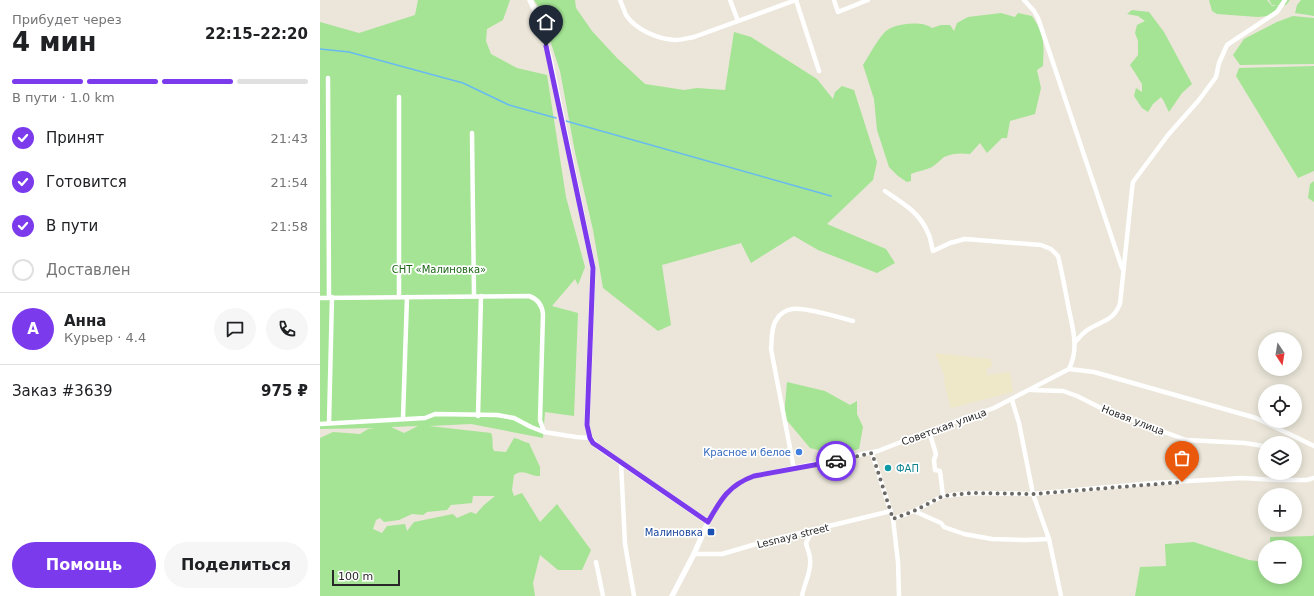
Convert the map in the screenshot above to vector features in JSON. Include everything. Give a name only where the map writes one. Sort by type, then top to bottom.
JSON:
[{"type":"street","points":[[530,0],[539,19],[550,60],[593,268],[587,425],[590,438],[598,447],[708,522],[694,554],[672,596]]},
{"type":"street","points":[[620,0],[626,14],[634,24],[643,30],[662,38],[676,40],[694,37],[796,0],[819,71]]},
{"type":"street","points":[[730,0],[738,21]]},
{"type":"street","points":[[834,0],[838,12],[868,0]]},
{"type":"street","points":[[1024,0],[1038,18],[1123,270]]},
{"type":"street","points":[[1075,342],[1086,331],[1112,317],[1120,304],[1134,182],[1168,135],[1199,100],[1216,77],[1219,63],[1227,45],[1277,12],[1285,0]]},
{"type":"street","points":[[328,78],[330,297],[329,423]]},
{"type":"street","points":[[399,97],[399,297]]},
{"type":"street","points":[[472,133],[474,296]]},
{"type":"street","points":[[886,191],[913,210],[921,219],[929,234],[933,252],[950,242],[965,238],[1040,245],[1051,248],[1058,256],[1074,332],[1075,342],[1072,362],[1069,369],[1094,372],[1256,418],[1314,446]]},
{"type":"street","points":[[478,416],[481,296]]},
{"type":"street","points":[[320,298],[529,296],[535,298],[542,306],[543,327],[540,420],[544,432]]},
{"type":"street","points":[[403,418],[407,297]]},
{"type":"street","points":[[794,469],[771,349],[772,335],[776,320],[785,311],[792,309],[822,313],[853,321]]},
{"type":"street","name":"Советская улица","points":[[708,522],[722,498],[736,484],[743,480],[754,476],[872,453],[987,412],[1069,369]]},
{"type":"street","name":"Новая улица","points":[[1029,390],[1063,391],[1077,396],[1105,410],[1186,440],[1245,443],[1258,445]]},
{"type":"street","points":[[1012,400],[1019,423],[1033,494],[1050,539],[1061,596]]},
{"type":"street","points":[[320,424],[403,418],[425,418],[435,414],[478,416],[497,415],[514,418],[544,432],[576,438],[590,438]]},
{"type":"street","points":[[929,432],[936,454],[934,460],[936,470],[940,471],[943,496]]},
{"type":"street","points":[[872,453],[893,519],[898,562],[898,596]]},
{"type":"street","points":[[621,463],[625,544],[634,596]]},
{"type":"street","points":[[893,519],[914,511],[943,496],[972,493],[1033,494],[1153,483],[1242,478],[1308,480],[1314,478]]},
{"type":"street","name":"Lesnaya street","points":[[694,554],[722,554],[763,542],[891,511]]},
{"type":"street","points":[[914,511],[941,523],[944,527],[964,534],[1005,539],[1050,539]]},
{"type":"street","points":[[802,596],[810,567],[810,558],[806,543],[809,537],[808,532]]},
{"type":"street","points":[[596,562],[603,596]]},
{"type":"shaded area","points":[[935,353],[991,359],[992,367],[987,368],[987,375],[1010,372],[1013,392],[951,408],[945,387],[944,375]]},
{"type":"green space","name":"СНТ «Малиновка»","points":[[418,0],[510,0],[503,20],[487,29],[486,41],[491,54],[517,68],[547,75],[566,197],[585,267],[578,285],[575,279],[552,306],[578,313],[574,416],[545,412],[543,438],[471,424],[429,426],[491,433],[494,451],[506,452],[514,438],[529,443],[540,467],[540,476],[521,472],[514,475],[512,490],[514,496],[522,493],[540,522],[557,504],[591,550],[582,570],[558,570],[540,555],[533,583],[535,596],[320,596],[320,438],[333,432],[360,434],[368,429],[375,428],[320,429],[320,22],[359,33],[415,15]],"holes":[[[418,426],[404,433],[391,427]],[[473,496],[495,496],[476,514],[471,512],[457,518],[453,514],[414,522],[407,531],[405,524],[387,526],[382,533],[373,529],[376,520],[380,518],[384,522],[399,520],[412,514],[423,515],[427,512],[447,510],[451,505],[472,503]]]},
{"type":"green space","points":[[534,0],[575,0],[576,8],[592,31],[617,58],[645,84],[684,90],[697,88],[725,90],[734,32],[751,37],[817,79],[833,99],[835,92],[842,86],[854,90],[877,162],[873,180],[827,224],[886,249],[895,263],[877,273],[818,250],[794,236],[751,263],[741,243],[662,265],[671,325],[658,331],[603,288],[593,230],[575,152],[560,71],[540,9]]},
{"type":"green space","points":[[1209,0],[1267,0],[1272,6],[1277,5],[1272,5],[1269,0],[1290,0],[1286,5],[1278,5],[1279,8],[1268,16],[1258,17],[1217,14],[1212,11]]},
{"type":"green space","points":[[1301,0],[1314,0],[1314,16],[1295,13],[1297,5]]},
{"type":"green space","points":[[1132,10],[1149,12],[1164,32],[1192,84],[1182,93],[1169,112],[1161,97],[1153,104],[1148,112],[1142,108],[1134,96],[1136,88],[1142,92],[1142,84],[1130,65],[1138,55],[1138,41],[1135,33],[1137,25],[1145,21],[1138,16],[1127,14]]},
{"type":"green space","points":[[1001,13],[1015,17],[1018,13],[1032,16],[1041,34],[1043,40],[1043,66],[1037,70],[1041,88],[1035,114],[1010,121],[1007,138],[1002,138],[987,153],[980,143],[970,154],[964,153],[944,157],[932,167],[911,174],[911,181],[907,182],[889,167],[877,130],[874,99],[863,65],[884,33],[893,27],[915,23],[932,28],[941,25],[950,25],[954,31],[957,23],[968,17]]},
{"type":"green space","points":[[1293,16],[1314,18],[1314,64],[1240,65],[1233,55],[1244,39],[1277,22]]},
{"type":"green space","points":[[1314,66],[1314,171],[1298,178],[1236,76],[1239,68]]},
{"type":"green space","points":[[1314,181],[1314,202],[1308,198],[1310,184]]},
{"type":"green space","points":[[787,382],[825,391],[850,405],[857,401],[857,414],[863,427],[859,449],[837,455],[810,448],[784,417]]},
{"type":"green space","points":[[1314,534],[1314,596],[1135,596],[1140,567],[1166,566],[1165,544],[1194,542],[1249,560],[1258,561],[1258,584],[1302,584],[1302,540],[1270,540],[1270,537],[1313,536]]},
{"type":"waterway","points":[[320,49],[349,52],[463,83],[509,105],[556,118]]},
{"type":"waterway","points":[[566,121],[831,196]]},
{"type":"way so far","points":[[836,461],[872,453],[879,477],[888,499],[893,519],[914,511],[932,500],[943,496],[972,493],[1033,494],[1153,483],[1182,482]]},
{"type":"place","name":"Красное и белое","points":[[799,452]]},
{"type":"place","name":"ФАП","points":[[888,468]]},
{"type":"place","name":"Малиновка","points":[[711,532]]},
{"type":"route","points":[[546,46],[560,105],[593,268],[594,284],[587,425],[590,438],[593,443],[708,522],[722,498],[736,484],[743,480],[754,476],[836,461]]}]
